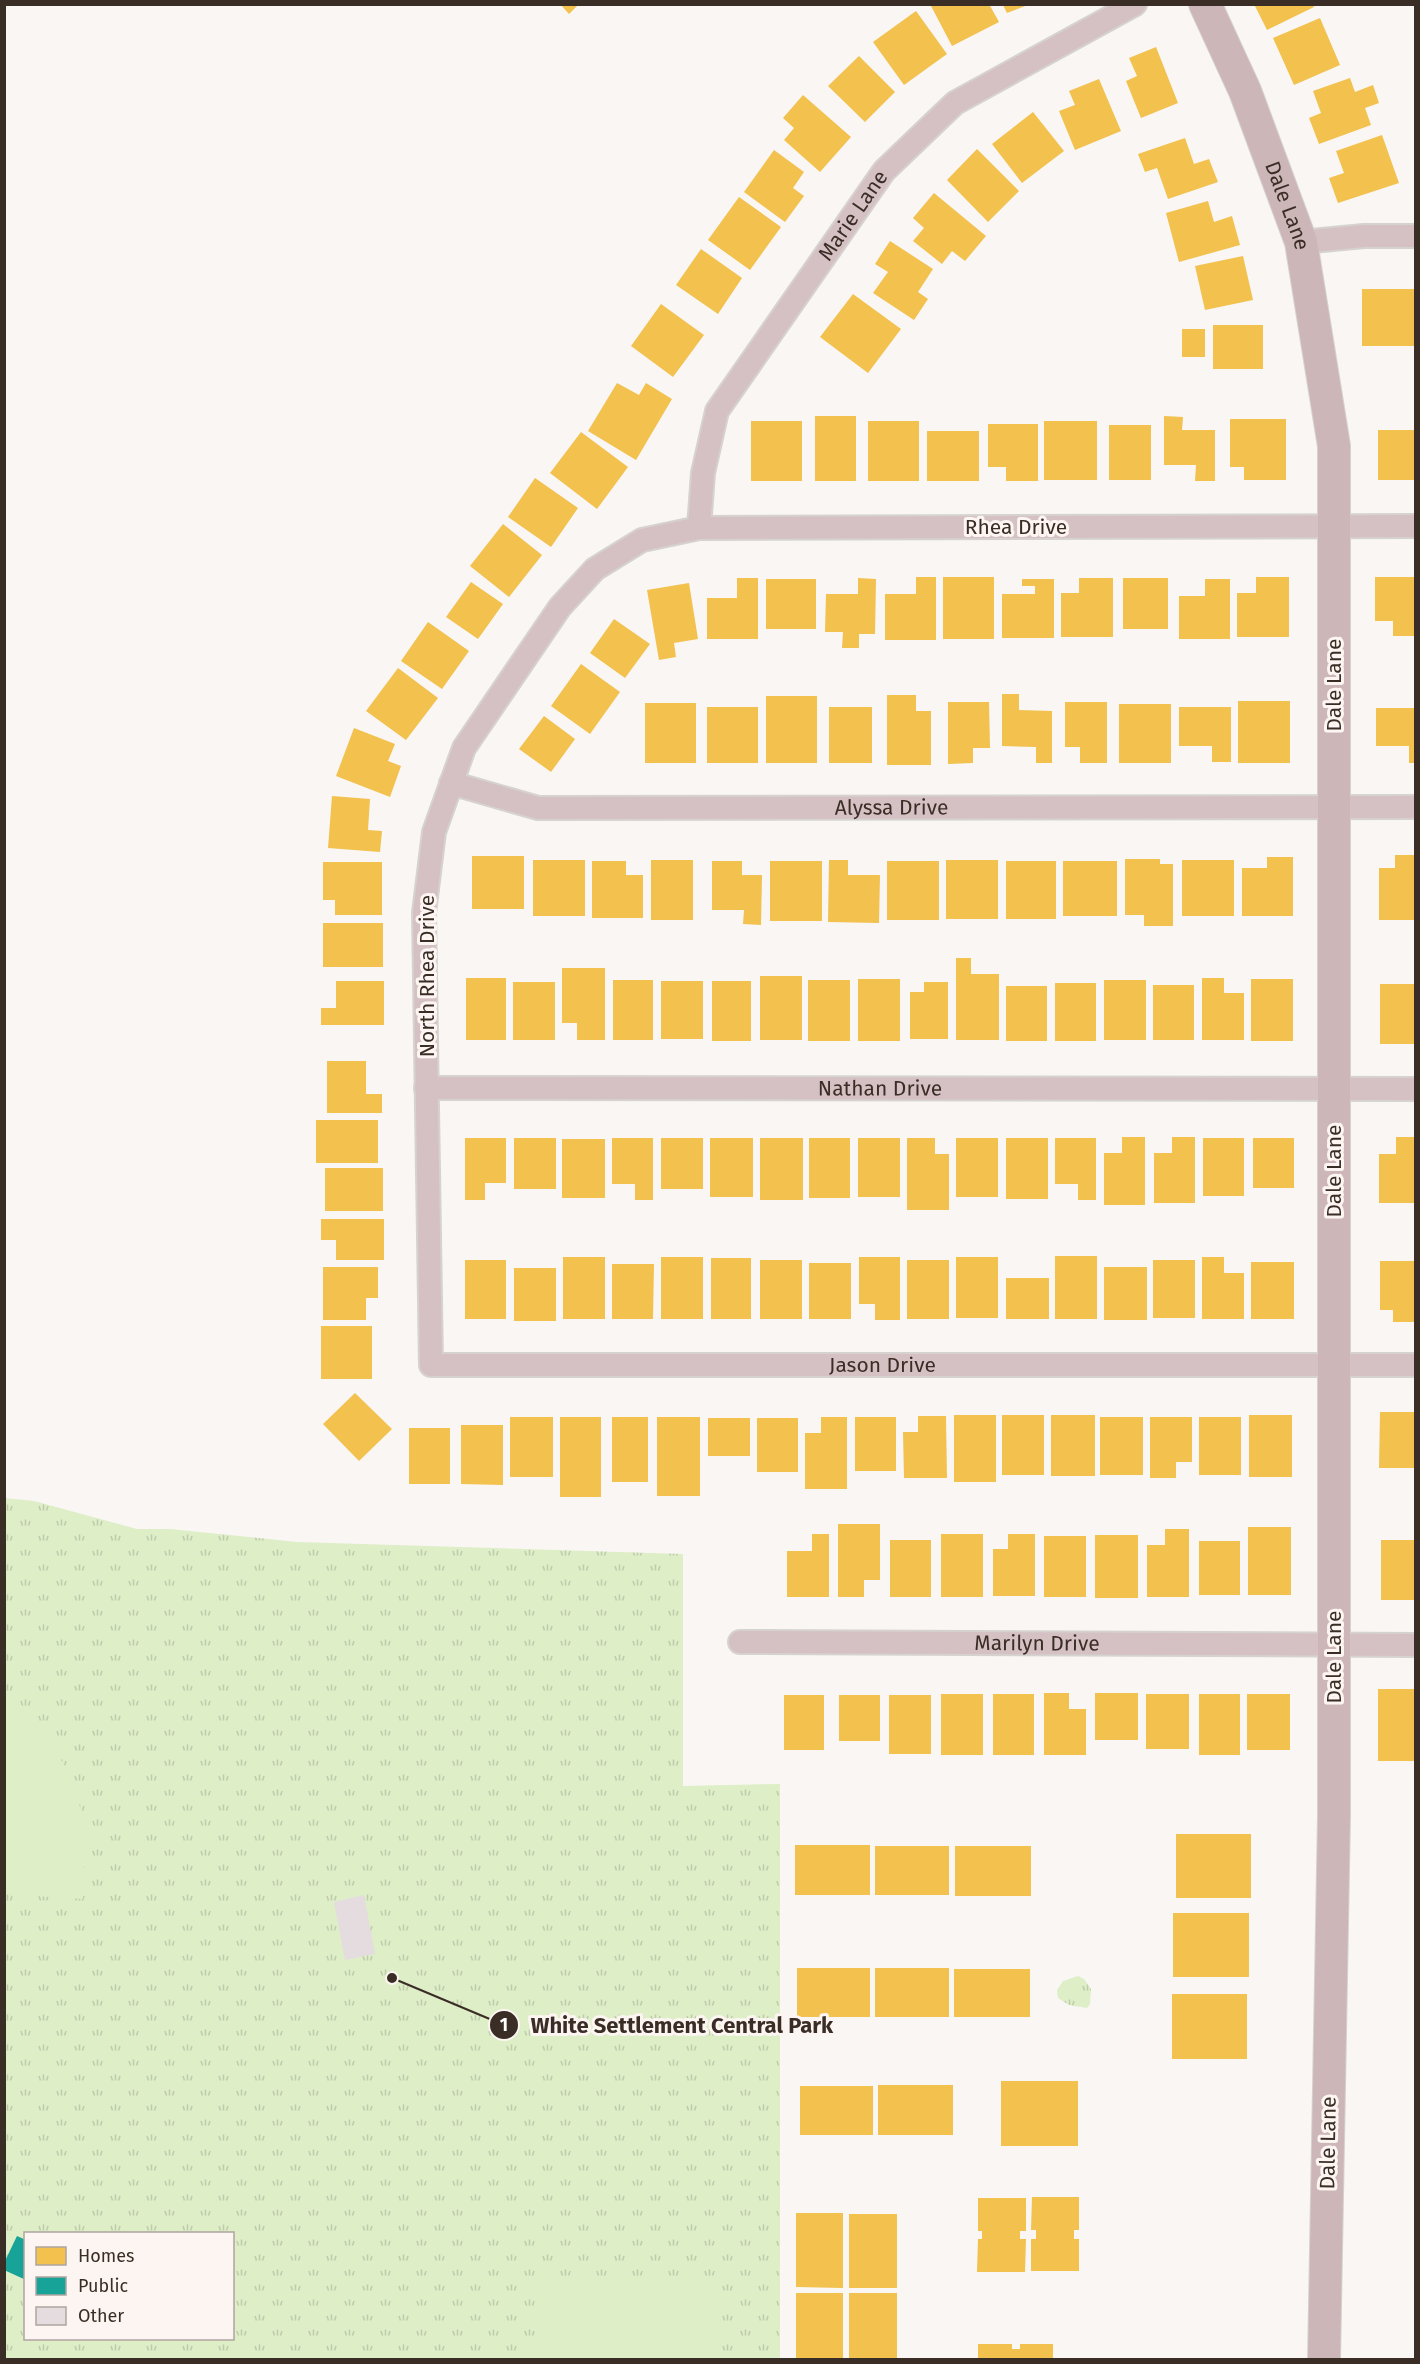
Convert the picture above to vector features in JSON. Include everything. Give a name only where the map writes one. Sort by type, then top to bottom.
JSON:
[{"type":"street","name":"Marie Lane","points":[[699,528],[703,473],[717,411],[884,171],[955,103],[1135,4]]},
{"type":"street","name":"Dale Lane","points":[[1205,4],[1245,91],[1301,242],[1334,446],[1334,1815],[1324,2360]]},
{"type":"street","points":[[1301,242],[1364,236],[1416,236]]},
{"type":"street","name":"Rhea Drive","points":[[699,528],[1416,526]]},
{"type":"street","name":"North Rhea Drive","points":[[430,1365],[424,913],[434,832],[464,748],[560,607],[595,569],[642,540],[699,528]]},
{"type":"street","name":"Alyssa Drive","points":[[451,783],[538,808],[1416,807]]},
{"type":"street","name":"Nathan Drive","points":[[426,1088],[1416,1089]]},
{"type":"street","name":"Jason Drive","points":[[430,1365],[1416,1365]]},
{"type":"street","name":"Marilyn Drive","points":[[740,1642],[1416,1645]]},
{"type":"green space","points":[[4,1498],[34,1501],[137,1529],[170,1529],[297,1542],[683,1554],[683,1786],[780,1784],[780,2359],[5,2359]]},
{"type":"green space","points":[[5,1695],[15,1701],[64,1764],[86,1823],[83,1899],[5,1894]]},
{"type":"green space","points":[[1078,1976],[1084,1979],[1091,1989],[1090,2004],[1087,2008],[1069,2005],[1058,1998],[1057,1990],[1063,1981]]},
{"type":"green space","points":[[542,2280],[718,2280],[718,2359],[542,2359]]},
{"type":"building: Homes","points":[[560,4],[579,4],[569,14]]},
{"type":"building: Homes","points":[[930,4],[989,4],[999,22],[952,46]]},
{"type":"building: Homes","points":[[1254,4],[1313,4],[1314,7],[1267,30]]},
{"type":"building: Homes","points":[[1003,5],[1028,5],[1007,13]]},
{"type":"building: Homes","points":[[916,11],[947,54],[904,85],[873,42]]},
{"type":"building: Homes","points":[[1320,18],[1340,65],[1294,85],[1273,38]]},
{"type":"building: Homes","points":[[1156,47],[1178,103],[1141,118],[1126,81],[1137,76],[1129,58]]},
{"type":"building: Homes","points":[[859,56],[895,92],[865,122],[828,86]]},
{"type":"building: Homes","points":[[1350,78],[1355,92],[1373,85],[1379,103],[1365,108],[1371,125],[1319,144],[1309,118],[1321,113],[1313,91]]},
{"type":"building: Homes","points":[[1099,79],[1121,131],[1075,150],[1059,111],[1075,105],[1069,91]]},
{"type":"building: Homes","points":[[803,95],[851,137],[820,172],[784,140],[794,128],[783,118]]},
{"type":"building: Homes","points":[[1033,112],[1064,151],[1022,183],[992,144]]},
{"type":"building: Homes","points":[[1382,135],[1399,183],[1338,203],[1329,178],[1344,173],[1336,151]]},
{"type":"building: Homes","points":[[1185,138],[1194,164],[1209,159],[1218,182],[1168,199],[1157,168],[1145,172],[1138,154]]},
{"type":"building: Homes","points":[[977,149],[1019,191],[988,222],[947,180]]},
{"type":"building: Homes","points":[[774,150],[804,172],[793,188],[804,196],[785,222],[744,192]]},
{"type":"building: Homes","points":[[934,193],[986,236],[965,261],[952,251],[942,264],[913,241],[924,228],[913,218]]},
{"type":"building: Homes","points":[[739,197],[781,227],[750,270],[708,240]]},
{"type":"building: Homes","points":[[1208,201],[1214,222],[1232,216],[1240,245],[1179,262],[1166,213]]},
{"type":"building: Homes","points":[[890,241],[933,269],[918,292],[928,299],[914,320],[873,293],[888,272],[875,264]]},
{"type":"building: Homes","points":[[701,249],[742,278],[718,314],[676,285]]},
{"type":"building: Homes","points":[[1243,256],[1253,300],[1205,310],[1195,266]]},
{"type":"building: Homes","points":[[1362,289],[1414,289],[1414,346],[1362,346]]},
{"type":"building: Homes","points":[[853,294],[901,329],[868,373],[820,337]]},
{"type":"building: Homes","points":[[661,304],[704,335],[673,377],[631,346]]},
{"type":"building: Homes","points":[[1213,325],[1263,325],[1263,369],[1213,369]]},
{"type":"building: Homes","points":[[1182,329],[1205,329],[1205,357],[1182,357]]},
{"type":"building: Homes","points":[[617,383],[639,395],[646,383],[672,399],[636,460],[588,431]]},
{"type":"building: Homes","points":[[815,416],[856,416],[856,481],[815,481]]},
{"type":"building: Homes","points":[[1164,416],[1183,417],[1182,430],[1215,430],[1215,481],[1195,481],[1196,465],[1164,465]]},
{"type":"building: Homes","points":[[1230,419],[1286,419],[1286,480],[1244,480],[1244,467],[1230,467]]},
{"type":"building: Homes","points":[[751,421],[802,421],[802,481],[751,481]]},
{"type":"building: Homes","points":[[868,421],[919,421],[919,481],[868,481]]},
{"type":"building: Homes","points":[[1044,421],[1097,421],[1097,480],[1044,480]]},
{"type":"building: Homes","points":[[988,424],[1038,424],[1038,481],[1006,481],[1006,467],[988,467]]},
{"type":"building: Homes","points":[[1109,425],[1151,425],[1151,480],[1109,480]]},
{"type":"building: Homes","points":[[1378,430],[1416,430],[1416,480],[1378,480]]},
{"type":"building: Homes","points":[[927,431],[979,431],[979,481],[927,481]]},
{"type":"building: Homes","points":[[581,432],[628,467],[597,509],[550,473]]},
{"type":"building: Homes","points":[[535,478],[578,508],[551,547],[508,517]]},
{"type":"building: Homes","points":[[503,524],[542,555],[509,597],[470,566]]},
{"type":"building: Homes","points":[[916,577],[936,577],[936,640],[885,640],[885,594],[916,594]]},
{"type":"building: Homes","points":[[943,577],[994,577],[994,639],[943,639]]},
{"type":"building: Homes","points":[[1256,577],[1289,577],[1289,637],[1237,637],[1237,593],[1256,593]]},
{"type":"building: Homes","points":[[1375,577],[1416,577],[1416,636],[1393,636],[1393,621],[1375,621]]},
{"type":"building: Homes","points":[[737,578],[758,578],[758,639],[707,639],[707,598],[737,598]]},
{"type":"building: Homes","points":[[858,578],[876,579],[875,634],[859,634],[859,648],[842,648],[843,632],[825,632],[826,594],[858,594]]},
{"type":"building: Homes","points":[[1079,578],[1113,578],[1113,637],[1061,637],[1061,593],[1079,593]]},
{"type":"building: Homes","points":[[1123,578],[1168,578],[1168,629],[1123,629]]},
{"type":"building: Homes","points":[[766,579],[816,579],[816,629],[766,629]]},
{"type":"building: Homes","points":[[1022,579],[1054,579],[1054,638],[1002,638],[1002,594],[1035,594],[1035,586],[1022,586]]},
{"type":"building: Homes","points":[[1205,579],[1230,579],[1230,639],[1179,639],[1179,596],[1205,596]]},
{"type":"building: Homes","points":[[471,582],[503,604],[478,639],[446,617]]},
{"type":"building: Homes","points":[[689,583],[698,639],[674,643],[676,657],[659,660],[647,590]]},
{"type":"building: Homes","points":[[614,619],[650,644],[625,678],[590,653]]},
{"type":"building: Homes","points":[[428,622],[469,651],[442,689],[401,661]]},
{"type":"building: Homes","points":[[581,664],[620,692],[590,734],[551,706]]},
{"type":"building: Homes","points":[[398,668],[438,698],[406,740],[366,711]]},
{"type":"building: Homes","points":[[1002,694],[1019,694],[1019,710],[1052,711],[1052,763],[1036,763],[1036,747],[1002,746]]},
{"type":"building: Homes","points":[[887,695],[916,695],[916,711],[931,711],[931,765],[887,765]]},
{"type":"building: Homes","points":[[766,696],[817,696],[817,763],[766,763]]},
{"type":"building: Homes","points":[[1238,701],[1290,701],[1290,763],[1238,763]]},
{"type":"building: Homes","points":[[948,702],[989,702],[990,748],[973,748],[973,763],[948,764]]},
{"type":"building: Homes","points":[[1065,702],[1107,702],[1107,763],[1080,763],[1080,747],[1065,747]]},
{"type":"building: Homes","points":[[645,703],[696,703],[696,763],[645,763]]},
{"type":"building: Homes","points":[[1119,704],[1171,704],[1171,763],[1119,763]]},
{"type":"building: Homes","points":[[707,707],[758,707],[758,763],[707,763]]},
{"type":"building: Homes","points":[[829,707],[872,707],[872,763],[829,763]]},
{"type":"building: Homes","points":[[1179,707],[1231,707],[1231,762],[1212,762],[1212,746],[1179,746]]},
{"type":"building: Homes","points":[[1376,708],[1416,708],[1416,763],[1409,763],[1409,746],[1376,746]]},
{"type":"building: Homes","points":[[544,716],[575,739],[551,772],[519,749]]},
{"type":"building: Homes","points":[[354,728],[395,744],[388,761],[401,766],[390,797],[336,776]]},
{"type":"building: Homes","points":[[332,796],[370,799],[368,830],[382,831],[380,852],[328,848]]},
{"type":"building: Homes","points":[[1395,855],[1416,855],[1416,920],[1379,920],[1379,868],[1395,868]]},
{"type":"building: Homes","points":[[472,856],[524,856],[524,909],[472,909]]},
{"type":"building: Homes","points":[[1267,857],[1293,857],[1293,916],[1242,916],[1242,868],[1267,868]]},
{"type":"building: Homes","points":[[1125,859],[1160,859],[1160,864],[1173,864],[1173,926],[1144,926],[1144,915],[1125,915]]},
{"type":"building: Homes","points":[[533,860],[585,860],[585,916],[533,916]]},
{"type":"building: Homes","points":[[651,860],[693,860],[693,920],[651,920]]},
{"type":"building: Homes","points":[[829,860],[848,860],[848,875],[880,875],[879,923],[828,922]]},
{"type":"building: Homes","points":[[946,860],[998,860],[998,919],[946,919]]},
{"type":"building: Homes","points":[[1182,860],[1234,860],[1234,916],[1182,916]]},
{"type":"building: Homes","points":[[592,861],[626,861],[626,875],[643,875],[643,918],[592,918]]},
{"type":"building: Homes","points":[[712,861],[742,861],[742,875],[762,875],[761,925],[743,924],[744,910],[712,910]]},
{"type":"building: Homes","points":[[770,861],[822,861],[822,921],[770,921]]},
{"type":"building: Homes","points":[[887,861],[939,861],[939,920],[887,920]]},
{"type":"building: Homes","points":[[1006,861],[1056,861],[1056,919],[1006,919]]},
{"type":"building: Homes","points":[[1063,861],[1117,861],[1117,916],[1063,916]]},
{"type":"building: Homes","points":[[323,862],[382,862],[382,915],[335,915],[335,900],[323,900]]},
{"type":"building: Homes","points":[[323,923],[383,923],[383,967],[323,967]]},
{"type":"building: Homes","points":[[956,958],[971,958],[971,974],[999,974],[999,1040],[956,1040]]},
{"type":"building: Homes","points":[[562,968],[605,968],[605,1040],[577,1040],[577,1023],[562,1023]]},
{"type":"building: Homes","points":[[760,976],[802,976],[802,1040],[760,1040]]},
{"type":"building: Homes","points":[[466,978],[506,978],[506,1040],[466,1040]]},
{"type":"building: Homes","points":[[1202,978],[1224,978],[1224,993],[1244,993],[1244,1040],[1202,1040]]},
{"type":"building: Homes","points":[[858,979],[900,979],[900,1041],[858,1041]]},
{"type":"building: Homes","points":[[1251,979],[1293,979],[1293,1041],[1251,1041]]},
{"type":"building: Homes","points":[[613,980],[653,980],[653,1040],[613,1040]]},
{"type":"building: Homes","points":[[808,980],[850,980],[850,1041],[808,1041]]},
{"type":"building: Homes","points":[[1104,980],[1146,980],[1146,1040],[1104,1040]]},
{"type":"building: Homes","points":[[336,981],[384,981],[384,1025],[321,1025],[321,1008],[336,1008]]},
{"type":"building: Homes","points":[[661,981],[703,981],[703,1039],[661,1039]]},
{"type":"building: Homes","points":[[712,981],[751,981],[751,1041],[712,1041]]},
{"type":"building: Homes","points":[[513,982],[555,982],[555,1040],[513,1040]]},
{"type":"building: Homes","points":[[924,982],[948,982],[948,1039],[910,1039],[910,992],[924,992]]},
{"type":"building: Homes","points":[[1055,983],[1096,983],[1096,1041],[1055,1041]]},
{"type":"building: Homes","points":[[1380,984],[1416,984],[1416,1044],[1380,1044]]},
{"type":"building: Homes","points":[[1153,985],[1194,985],[1194,1040],[1153,1040]]},
{"type":"building: Homes","points":[[1006,986],[1047,986],[1047,1041],[1006,1041]]},
{"type":"building: Homes","points":[[327,1061],[366,1061],[366,1094],[382,1094],[382,1113],[327,1113]]},
{"type":"building: Homes","points":[[316,1120],[378,1120],[378,1163],[316,1163]]},
{"type":"building: Homes","points":[[1122,1137],[1145,1137],[1145,1205],[1104,1205],[1104,1153],[1122,1153]]},
{"type":"building: Homes","points":[[1172,1137],[1195,1137],[1195,1203],[1154,1203],[1154,1153],[1172,1153]]},
{"type":"building: Homes","points":[[1396,1137],[1416,1137],[1416,1203],[1379,1203],[1379,1154],[1396,1154]]},
{"type":"building: Homes","points":[[465,1138],[506,1138],[506,1183],[485,1183],[485,1200],[465,1200]]},
{"type":"building: Homes","points":[[514,1138],[556,1138],[556,1189],[514,1189]]},
{"type":"building: Homes","points":[[612,1138],[653,1138],[653,1200],[635,1200],[635,1184],[612,1184]]},
{"type":"building: Homes","points":[[661,1138],[703,1138],[703,1189],[661,1189]]},
{"type":"building: Homes","points":[[710,1138],[753,1138],[753,1197],[710,1197]]},
{"type":"building: Homes","points":[[760,1138],[803,1138],[803,1200],[760,1200]]},
{"type":"building: Homes","points":[[809,1138],[850,1138],[850,1198],[809,1198]]},
{"type":"building: Homes","points":[[858,1138],[900,1138],[900,1197],[858,1197]]},
{"type":"building: Homes","points":[[907,1138],[935,1138],[935,1154],[949,1154],[949,1210],[907,1210]]},
{"type":"building: Homes","points":[[956,1138],[998,1138],[998,1197],[956,1197]]},
{"type":"building: Homes","points":[[1006,1138],[1048,1138],[1048,1199],[1006,1199]]},
{"type":"building: Homes","points":[[1055,1138],[1096,1138],[1096,1200],[1078,1200],[1078,1184],[1055,1184]]},
{"type":"building: Homes","points":[[1203,1138],[1244,1138],[1244,1196],[1203,1196]]},
{"type":"building: Homes","points":[[1253,1138],[1294,1138],[1294,1188],[1253,1188]]},
{"type":"building: Homes","points":[[562,1139],[605,1139],[605,1198],[562,1198]]},
{"type":"building: Homes","points":[[325,1168],[383,1168],[383,1211],[325,1211]]},
{"type":"building: Homes","points":[[321,1219],[384,1219],[384,1260],[336,1260],[336,1240],[321,1240]]},
{"type":"building: Homes","points":[[1055,1256],[1097,1256],[1097,1319],[1055,1319]]},
{"type":"building: Homes","points":[[563,1257],[605,1257],[605,1319],[563,1319]]},
{"type":"building: Homes","points":[[661,1257],[703,1257],[703,1319],[661,1319]]},
{"type":"building: Homes","points":[[859,1257],[900,1257],[900,1320],[875,1320],[875,1304],[859,1304]]},
{"type":"building: Homes","points":[[956,1257],[998,1257],[998,1318],[956,1318]]},
{"type":"building: Homes","points":[[1202,1257],[1224,1257],[1224,1273],[1244,1273],[1244,1319],[1202,1319]]},
{"type":"building: Homes","points":[[711,1258],[751,1258],[751,1319],[711,1319]]},
{"type":"building: Homes","points":[[465,1260],[506,1260],[506,1319],[465,1319]]},
{"type":"building: Homes","points":[[760,1260],[802,1260],[802,1319],[760,1319]]},
{"type":"building: Homes","points":[[907,1260],[949,1260],[949,1319],[907,1319]]},
{"type":"building: Homes","points":[[1153,1260],[1195,1260],[1195,1318],[1153,1318]]},
{"type":"building: Homes","points":[[1380,1261],[1416,1261],[1416,1322],[1393,1322],[1393,1310],[1380,1310]]},
{"type":"building: Homes","points":[[1251,1262],[1294,1262],[1294,1319],[1251,1319]]},
{"type":"building: Homes","points":[[809,1263],[851,1263],[851,1319],[809,1319]]},
{"type":"building: Homes","points":[[612,1264],[654,1264],[653,1319],[612,1319]]},
{"type":"building: Homes","points":[[323,1267],[378,1267],[378,1298],[366,1298],[366,1320],[323,1320]]},
{"type":"building: Homes","points":[[1104,1267],[1147,1267],[1147,1320],[1104,1320]]},
{"type":"building: Homes","points":[[514,1268],[556,1268],[556,1321],[514,1321]]},
{"type":"building: Homes","points":[[1006,1278],[1049,1278],[1049,1319],[1006,1319]]},
{"type":"building: Homes","points":[[321,1326],[372,1326],[372,1379],[321,1379]]},
{"type":"building: Homes","points":[[355,1393],[392,1429],[359,1461],[323,1424]]},
{"type":"building: Homes","points":[[1380,1412],[1416,1412],[1416,1468],[1379,1468]]},
{"type":"building: Homes","points":[[954,1415],[996,1415],[996,1482],[954,1482]]},
{"type":"building: Homes","points":[[1002,1415],[1044,1415],[1044,1475],[1002,1475]]},
{"type":"building: Homes","points":[[1051,1415],[1095,1415],[1095,1476],[1051,1476]]},
{"type":"building: Homes","points":[[1249,1415],[1292,1415],[1292,1477],[1249,1477]]},
{"type":"building: Homes","points":[[918,1416],[946,1416],[947,1478],[904,1478],[903,1432],[918,1432]]},
{"type":"building: Homes","points":[[510,1417],[553,1417],[553,1477],[510,1477]]},
{"type":"building: Homes","points":[[560,1417],[601,1417],[601,1497],[560,1497]]},
{"type":"building: Homes","points":[[612,1417],[648,1417],[648,1482],[612,1482]]},
{"type":"building: Homes","points":[[657,1417],[700,1417],[700,1496],[657,1496]]},
{"type":"building: Homes","points":[[821,1417],[847,1417],[847,1489],[805,1489],[805,1433],[821,1433]]},
{"type":"building: Homes","points":[[855,1417],[896,1417],[896,1471],[855,1471]]},
{"type":"building: Homes","points":[[1100,1417],[1143,1417],[1143,1475],[1100,1475]]},
{"type":"building: Homes","points":[[1150,1417],[1192,1417],[1192,1462],[1176,1462],[1176,1478],[1150,1478]]},
{"type":"building: Homes","points":[[1199,1417],[1241,1417],[1241,1475],[1199,1475]]},
{"type":"building: Homes","points":[[708,1418],[750,1418],[750,1456],[708,1456]]},
{"type":"building: Homes","points":[[757,1418],[798,1418],[798,1472],[757,1472]]},
{"type":"building: Homes","points":[[461,1425],[503,1425],[503,1485],[461,1484]]},
{"type":"building: Homes","points":[[409,1428],[450,1428],[450,1484],[409,1484]]},
{"type":"building: Homes","points":[[838,1524],[880,1524],[880,1580],[864,1580],[864,1597],[838,1597]]},
{"type":"building: Homes","points":[[1248,1527],[1291,1527],[1291,1595],[1248,1595]]},
{"type":"building: Homes","points":[[1165,1529],[1189,1529],[1189,1597],[1147,1597],[1147,1545],[1165,1545]]},
{"type":"building: Homes","points":[[812,1534],[829,1534],[829,1597],[787,1597],[787,1551],[812,1551]]},
{"type":"building: Homes","points":[[941,1534],[983,1534],[983,1597],[941,1597]]},
{"type":"building: Homes","points":[[1008,1534],[1035,1534],[1035,1596],[993,1596],[993,1549],[1008,1549]]},
{"type":"building: Homes","points":[[1095,1535],[1138,1535],[1138,1598],[1095,1598]]},
{"type":"building: Homes","points":[[1044,1536],[1086,1536],[1086,1597],[1044,1597]]},
{"type":"building: Homes","points":[[890,1540],[931,1540],[931,1597],[890,1597]]},
{"type":"building: Homes","points":[[1381,1540],[1416,1540],[1416,1600],[1381,1600]]},
{"type":"building: Homes","points":[[1199,1541],[1240,1541],[1240,1595],[1199,1595]]},
{"type":"building: Homes","points":[[1378,1689],[1416,1689],[1416,1761],[1378,1761]]},
{"type":"building: Homes","points":[[1044,1693],[1069,1693],[1069,1709],[1086,1709],[1086,1755],[1044,1755]]},
{"type":"building: Homes","points":[[1095,1693],[1138,1693],[1138,1740],[1095,1740]]},
{"type":"building: Homes","points":[[941,1694],[983,1694],[983,1755],[941,1755]]},
{"type":"building: Homes","points":[[993,1694],[1034,1694],[1034,1755],[993,1755]]},
{"type":"building: Homes","points":[[1146,1694],[1189,1694],[1189,1749],[1146,1749]]},
{"type":"building: Homes","points":[[1199,1694],[1240,1694],[1240,1755],[1199,1755]]},
{"type":"building: Homes","points":[[1247,1694],[1290,1694],[1290,1750],[1247,1750]]},
{"type":"building: Homes","points":[[784,1695],[824,1695],[824,1750],[784,1750]]},
{"type":"building: Homes","points":[[839,1695],[880,1695],[880,1741],[839,1741]]},
{"type":"building: Homes","points":[[889,1695],[931,1695],[931,1754],[889,1754]]},
{"type":"building: Homes","points":[[1176,1834],[1251,1834],[1251,1898],[1176,1898]]},
{"type":"building: Homes","points":[[795,1845],[870,1845],[870,1895],[795,1895]]},
{"type":"building: Homes","points":[[875,1846],[949,1846],[949,1895],[875,1895]]},
{"type":"building: Homes","points":[[955,1846],[1031,1846],[1031,1896],[955,1896]]},
{"type":"building: Homes","points":[[1173,1913],[1249,1913],[1249,1977],[1173,1977]]},
{"type":"building: Homes","points":[[797,1968],[870,1968],[870,2017],[797,2017]]},
{"type":"building: Homes","points":[[875,1968],[949,1968],[949,2017],[875,2017]]},
{"type":"building: Homes","points":[[954,1969],[1030,1969],[1030,2017],[954,2017]]},
{"type":"building: Homes","points":[[1172,1994],[1247,1994],[1247,2059],[1172,2059]]},
{"type":"building: Homes","points":[[1001,2081],[1078,2081],[1078,2146],[1001,2146]]},
{"type":"building: Homes","points":[[878,2085],[953,2085],[953,2135],[878,2135]]},
{"type":"building: Homes","points":[[800,2086],[873,2086],[873,2135],[800,2135]]},
{"type":"building: Homes","points":[[1032,2197],[1079,2197],[1079,2230],[1074,2230],[1074,2239],[1079,2239],[1079,2271],[1031,2271],[1031,2239],[1036,2239],[1036,2230],[1031,2230]]},
{"type":"building: Homes","points":[[978,2198],[1026,2198],[1026,2231],[1020,2231],[1020,2239],[1026,2239],[1025,2272],[977,2272],[978,2239],[982,2239],[982,2231],[978,2231]]},
{"type":"building: Homes","points":[[796,2213],[843,2213],[843,2288],[796,2287]]},
{"type":"building: Homes","points":[[849,2214],[897,2214],[897,2288],[849,2288]]},
{"type":"building: Homes","points":[[796,2293],[843,2293],[843,2360],[796,2360]]},
{"type":"building: Homes","points":[[849,2293],[897,2293],[897,2360],[849,2360]]},
{"type":"building: Homes","points":[[978,2344],[1012,2344],[1012,2349],[1020,2349],[1020,2344],[1053,2344],[1053,2360],[978,2360]]},
{"type":"building: Public","points":[[17,2236],[24,2239],[24,2279],[4,2270],[4,2263]]},
{"type":"building: Other","points":[[364,1895],[375,1954],[345,1960],[334,1902]]},
{"type":"place","name":"White Settlement Central Park","points":[[392,1978]]}]
